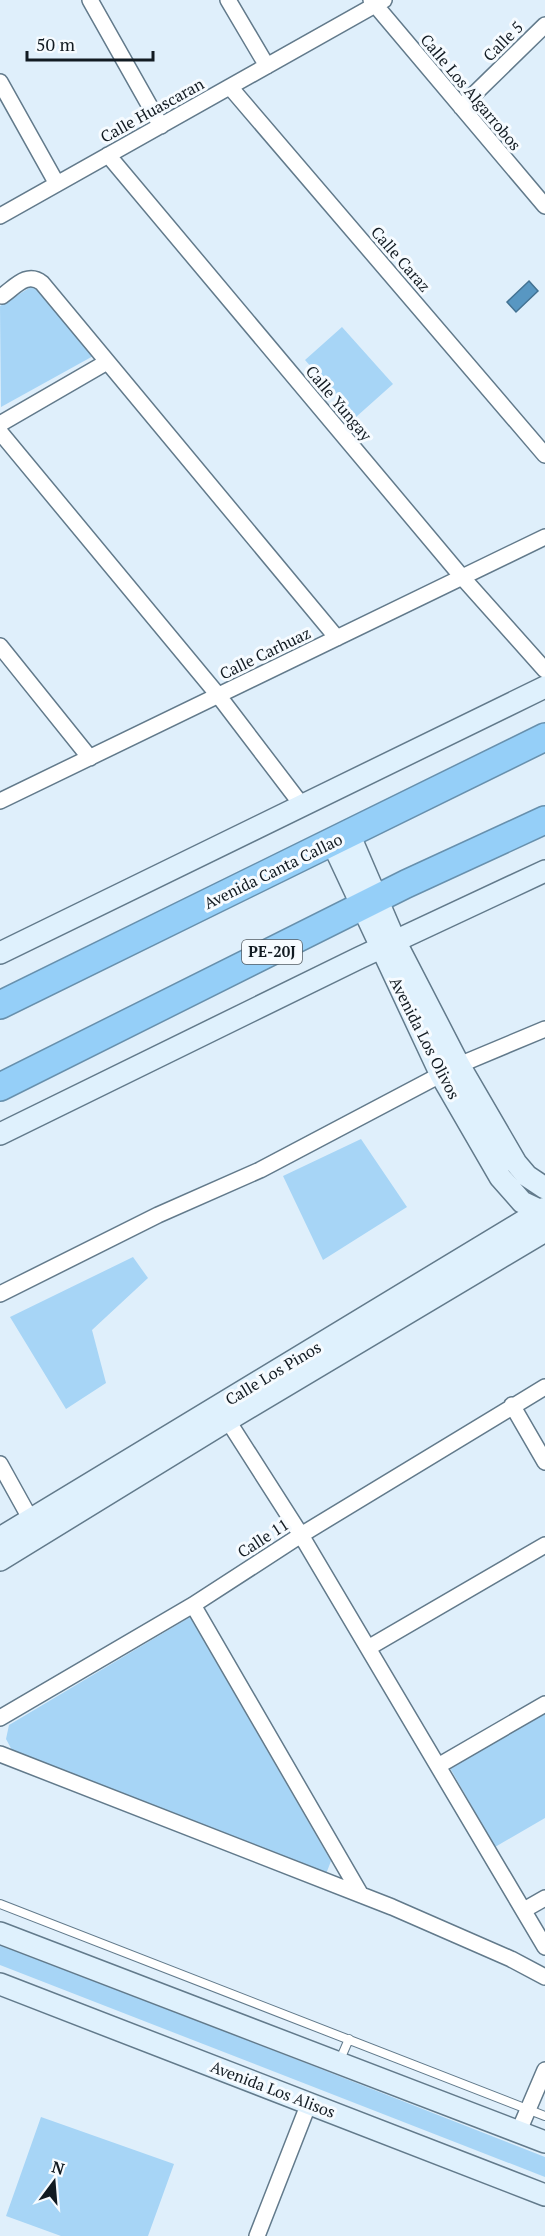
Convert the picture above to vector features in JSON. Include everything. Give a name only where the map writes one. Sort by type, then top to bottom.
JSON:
[{"type":"highway","name":"Avenida Canta Callao","points":[[0,1005],[545,737]]},
{"type":"highway","name":"PE-20J","points":[[3,1088],[370,903],[545,820]]},
{"type":"main road","points":[[0,953],[301,804],[545,687]]},
{"type":"main road","name":"Avenida Los Olivos","points":[[341,838],[388,945],[500,1177],[522,1202],[544,1216]]},
{"type":"main road","points":[[0,1134],[545,871]]},
{"type":"main road","name":"Avenida Los Olivos","points":[[450,1070],[516,1163],[527,1176],[545,1188]]},
{"type":"main road","name":"Calle Los Pinos","points":[[0,1560],[223,1413],[544,1216]]},
{"type":"main road","name":"Calle Los Pinos","points":[[0,1538],[223,1413]]},
{"type":"main road","points":[[0,1934],[545,2142]]},
{"type":"main road","name":"Avenida Los Alisos","points":[[2,1990],[309,2103],[545,2195]]},
{"type":"street","points":[[90,0],[161,126]]},
{"type":"street","points":[[228,0],[267,66]]},
{"type":"street","name":"Calle Huascaran","points":[[0,216],[376,2]]},
{"type":"street","name":"Calle Los Algarrobos","points":[[376,2],[545,206]]},
{"type":"street","name":"Calle 5","points":[[461,107],[545,25]]},
{"type":"street","points":[[0,82],[57,184]]},
{"type":"street","name":"Calle Caraz","points":[[230,87],[545,455]]},
{"type":"street","name":"Calle Yungay","points":[[108,155],[462,578],[545,670]]},
{"type":"street","points":[[2,296],[28,277],[35,278],[337,638]]},
{"type":"street","points":[[0,424],[106,362]]},
{"type":"street","points":[[0,432],[218,695],[301,804]]},
{"type":"street","name":"Calle Carhuaz","points":[[0,801],[545,537]]},
{"type":"street","points":[[0,646],[90,758]]},
{"type":"street","points":[[0,1294],[158,1215],[260,1170],[450,1070],[545,1029]]},
{"type":"street","name":"Calle 11","points":[[0,1718],[193,1605],[300,1534],[512,1405],[545,1388]]},
{"type":"street","points":[[512,1405],[545,1462]]},
{"type":"street","points":[[223,1413],[300,1534],[545,1947]]},
{"type":"street","points":[[0,1464],[31,1520]]},
{"type":"street","points":[[368,1648],[545,1545]]},
{"type":"street","points":[[193,1605],[361,1896]]},
{"type":"street","points":[[438,1766],[545,1704]]},
{"type":"street","points":[[0,1754],[361,1896],[511,1959],[545,1977]]},
{"type":"street","points":[[524,1910],[545,1898]]},
{"type":"street","points":[[518,2133],[545,2070]]},
{"type":"street","points":[[257,2236],[309,2103]]},
{"type":"lane","points":[[0,1904],[545,2116]]},
{"type":"lane","points":[[339,2062],[349,2039]]},
{"type":"shaded area","points":[[529,281],[538,291],[516,312],[507,302]]},
{"type":"shaded area","points":[[34,285],[95,355],[1,407],[0,306]]},
{"type":"shaded area","points":[[342,327],[393,384],[356,417],[305,360]]},
{"type":"shaded area","points":[[361,1139],[407,1207],[323,1260],[283,1176]]},
{"type":"shaded area","points":[[133,1257],[148,1278],[92,1330],[106,1383],[66,1409],[10,1317]]},
{"type":"shaded area","points":[[190,1617],[331,1861],[326,1874],[13,1752],[6,1739],[9,1725]]},
{"type":"shaded area","points":[[545,1713],[545,1818],[495,1847],[450,1768]]},
{"type":"shaded area","points":[[0,1943],[545,2157],[545,2177],[0,1965]]},
{"type":"shaded area","points":[[41,2117],[174,2164],[148,2236],[61,2236],[6,2216]]}]
